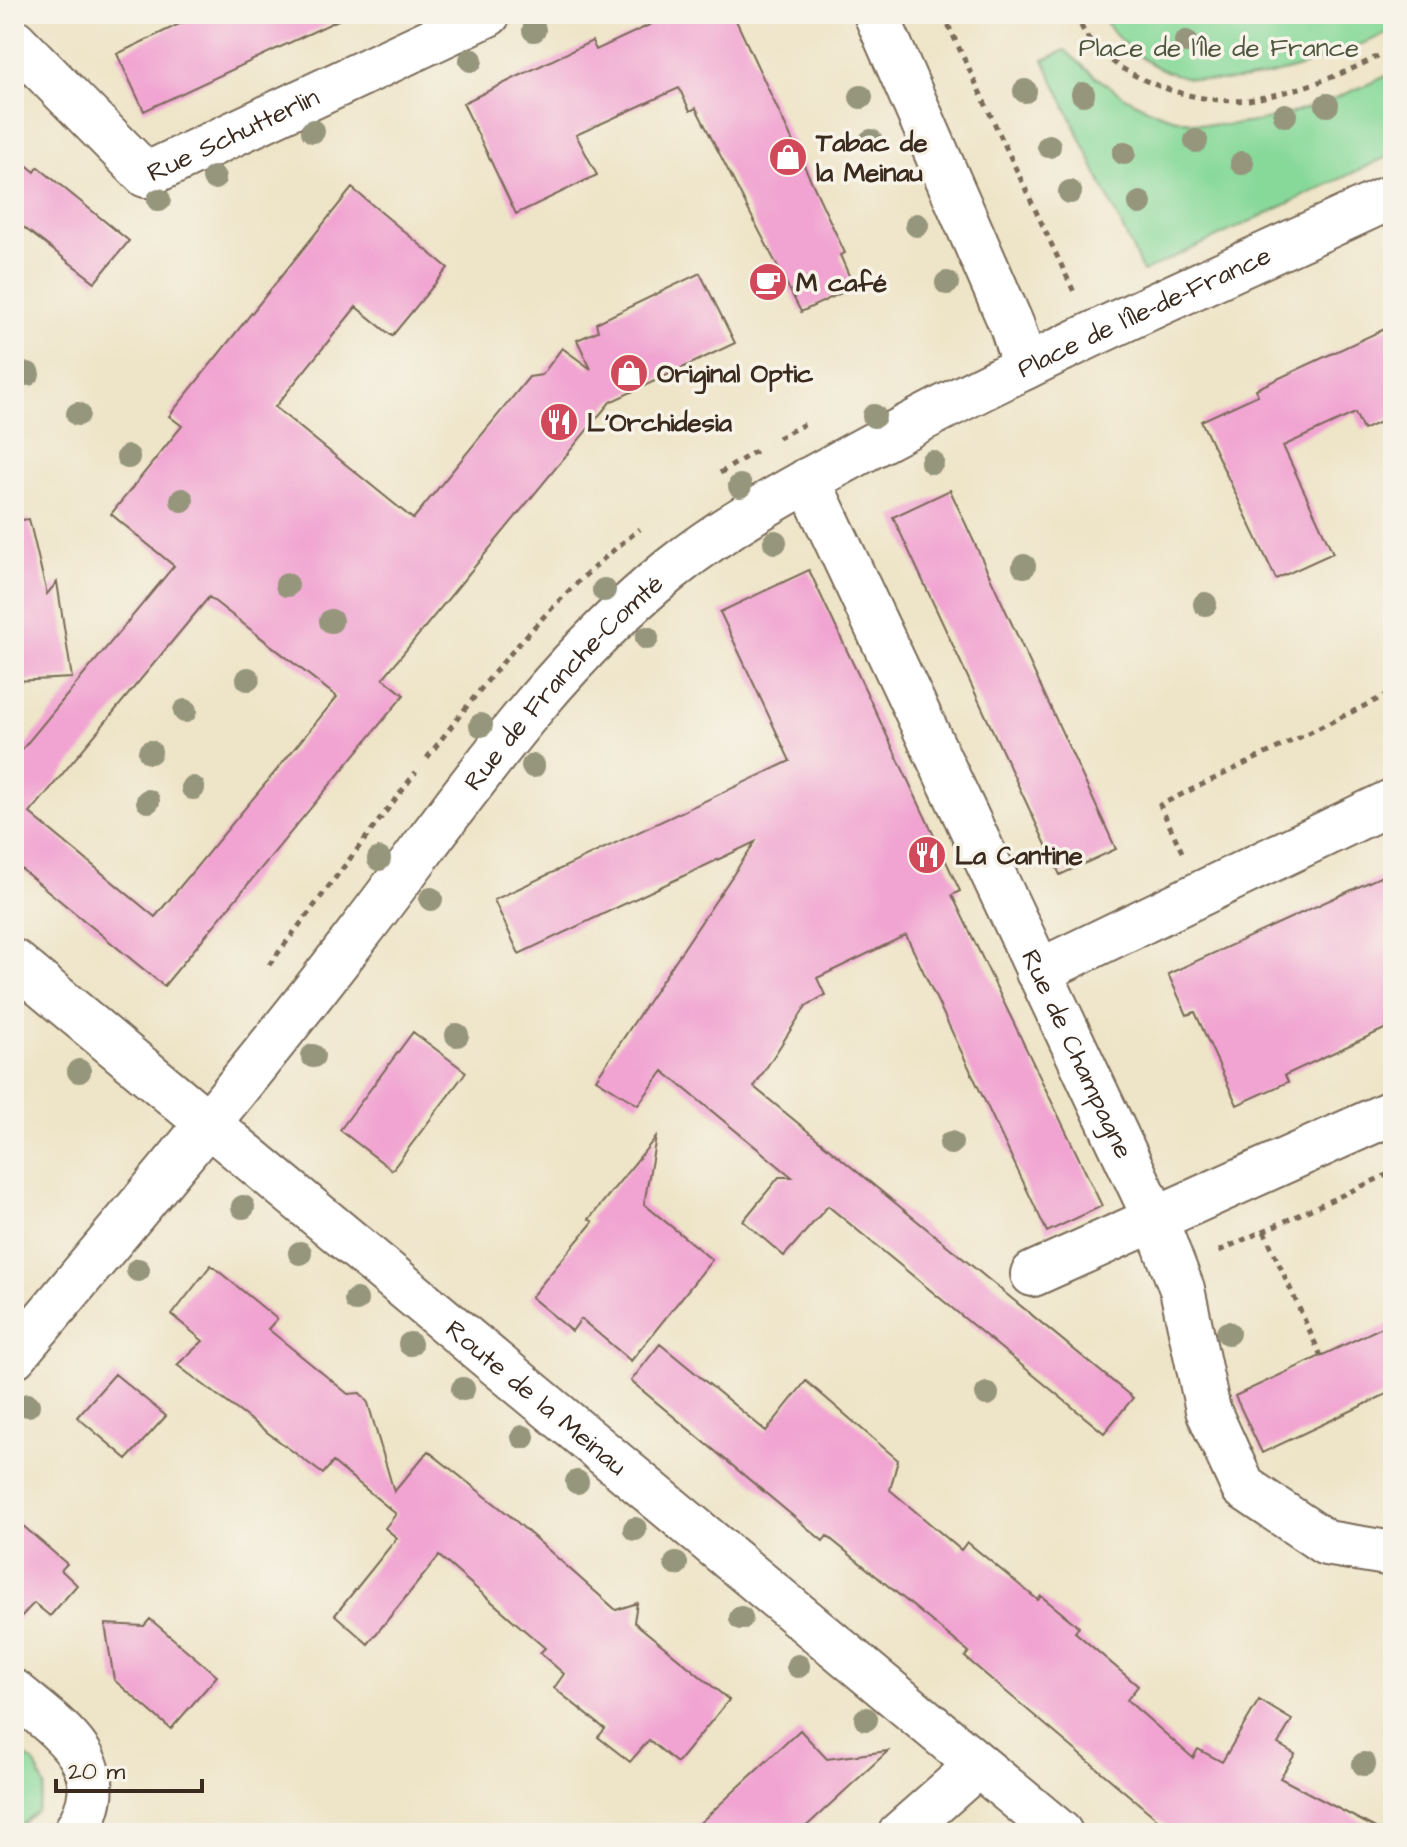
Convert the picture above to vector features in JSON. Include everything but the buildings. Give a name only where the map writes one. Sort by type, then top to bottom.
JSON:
[{"type":"street","name":"Rue Schutterlin","points":[[14,41],[146,175],[488,14]]},
{"type":"street","name":"Place de l'Île-de-France","points":[[876,14],[1012,326],[1025,367],[1393,196]]},
{"type":"street","name":"Rue de Franche-Comté","points":[[14,1356],[210,1122],[539,700],[582,650],[674,567],[724,530],[808,480],[1025,367]]},
{"type":"street","name":"Rue de Champagne","points":[[808,480],[1154,1216],[1175,1271],[1208,1410],[1243,1487],[1326,1543],[1393,1554]]},
{"type":"street","points":[[1038,972],[1393,801]]},
{"type":"street","name":"Route de la Meinau","points":[[14,962],[210,1122],[1060,1833]]},
{"type":"street","points":[[1033,1274],[1154,1216],[1393,1112]]},
{"type":"street","points":[[14,1692],[74,1744],[89,1770],[91,1792],[86,1816],[75,1833]]},
{"type":"street","points":[[901,1833],[978,1765]]},
{"type":"path","points":[[943,14],[1075,294]]},
{"type":"path","points":[[1077,14],[1100,53],[1124,69],[1163,89],[1205,97],[1252,100],[1373,60],[1393,47]]},
{"type":"path","points":[[1203,893],[1160,805],[1393,692]]},
{"type":"path","points":[[1175,1271],[1393,1172]]},
{"type":"path","points":[[1264,1231],[1321,1356]]},
{"type":"green space","name":"Place de l'Île de France","points":[[1102,14],[1388,14],[1393,31],[1332,56],[1265,76],[1231,81],[1199,80],[1167,72],[1138,55],[1113,32]]},
{"type":"green space","points":[[1065,50],[1107,85],[1146,108],[1185,121],[1223,125],[1262,121],[1302,110],[1393,73],[1393,154],[1143,272],[1044,60]]},
{"type":"green space","points":[[14,1746],[35,1764],[45,1787],[37,1811],[14,1831]]},
{"type":"place","name":"Tabac de la Meinau","points":[[788,157]]},
{"type":"place","name":"M café","points":[[768,282]]},
{"type":"place","name":"Original Optic","points":[[629,373]]},
{"type":"place","name":"L'Orchidesia","points":[[559,422]]},
{"type":"place","name":"La Cantine","points":[[927,855]]}]
